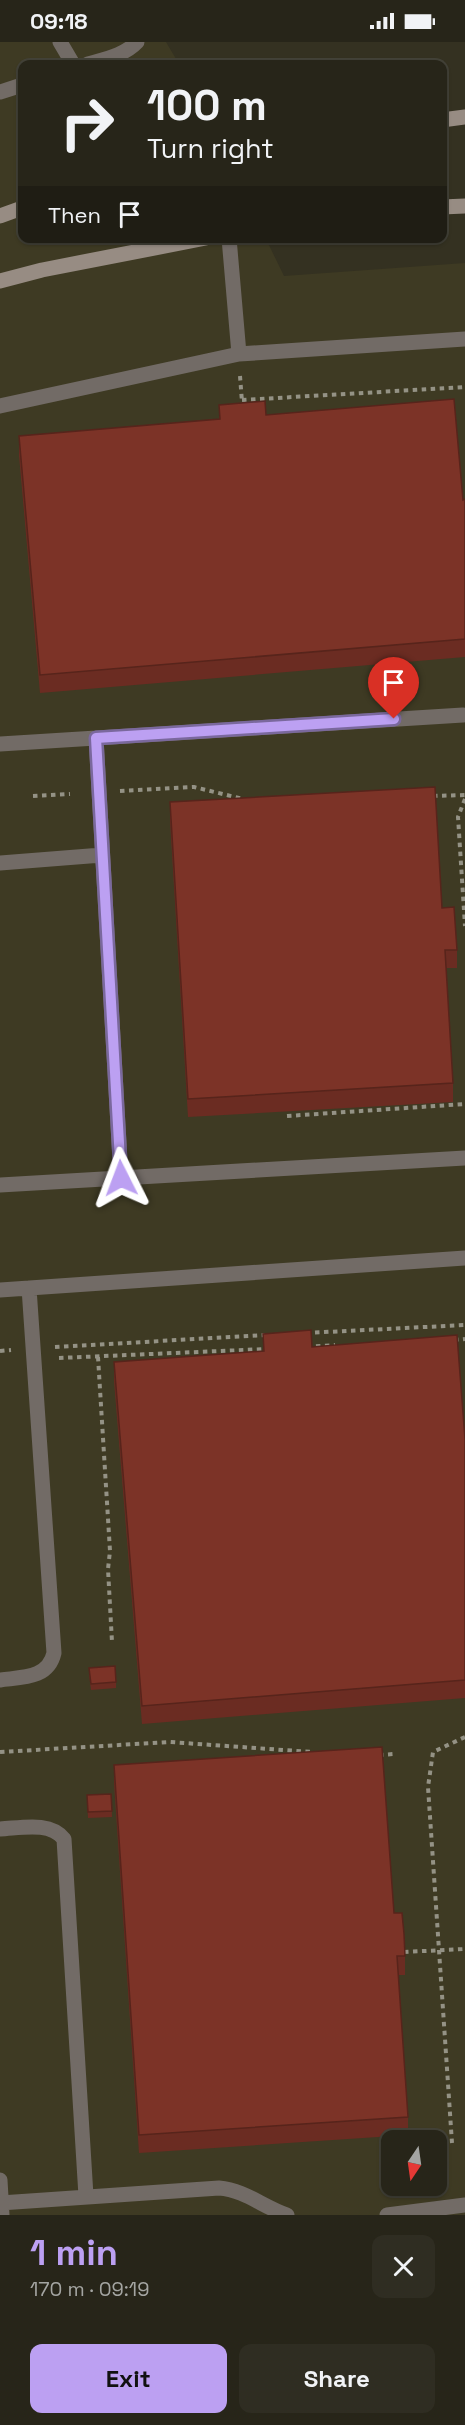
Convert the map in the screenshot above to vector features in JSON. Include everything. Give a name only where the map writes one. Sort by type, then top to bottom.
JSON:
[{"type":"street","points":[[447,119],[465,117]]},
{"type":"street","points":[[447,207],[465,206]]},
{"type":"street","points":[[0,216],[18,209]]},
{"type":"street","points":[[0,281],[42,270],[181,243]]},
{"type":"lane","points":[[60,42],[71,60]]},
{"type":"lane","points":[[117,60],[137,42]]},
{"type":"lane","points":[[0,92],[18,86]]},
{"type":"lane","points":[[229,243],[239,354]]},
{"type":"lane","points":[[0,406],[239,354],[465,339]]},
{"type":"lane","points":[[0,744],[463,715]]},
{"type":"lane","points":[[96,738],[121,1178]]},
{"type":"lane","points":[[0,863],[102,855]]},
{"type":"lane","points":[[0,1185],[465,1158]]},
{"type":"lane","points":[[0,1290],[465,1258]]},
{"type":"lane","points":[[0,1680],[44,1672],[52,1664],[54,1653],[29,1288]]},
{"type":"lane","points":[[0,1829],[45,1827],[54,1829],[64,1839],[86,2196]]},
{"type":"lane","points":[[0,2180],[1,2207],[86,2196],[231,2189],[287,2215]]},
{"type":"lane","points":[[387,2215],[465,2205]]},
{"type":"path","points":[[239,354],[242,408]]},
{"type":"path","points":[[242,400],[465,387]]},
{"type":"path","points":[[119,791],[194,787],[249,801]]},
{"type":"path","points":[[33,796],[70,794]]},
{"type":"path","points":[[431,797],[465,795]]},
{"type":"path","points":[[465,799],[458,817],[465,926]]},
{"type":"path","points":[[287,1116],[465,1104]]},
{"type":"path","points":[[300,1333],[465,1325]]},
{"type":"path","points":[[57,1347],[277,1334]]},
{"type":"path","points":[[453,1340],[465,1339]]},
{"type":"path","points":[[299,1347],[347,1345]]},
{"type":"path","points":[[59,1358],[276,1348]]},
{"type":"path","points":[[98,1357],[110,1551],[108,1569],[112,1642]]},
{"type":"path","points":[[452,2144],[428,1787],[433,1752],[465,1737]]},
{"type":"path","points":[[0,1752],[170,1742],[316,1752]]},
{"type":"path","points":[[373,1755],[394,1754]]},
{"type":"path","points":[[404,1952],[465,1949]]},
{"type":"shaded area","points":[[0,42],[166,42],[177,60],[18,60],[18,243],[268,243],[284,276],[465,263],[465,2215],[0,2215]]},
{"type":"building","points":[[454,399],[463,500],[465,499],[465,639],[40,675],[19,436],[220,419],[219,405],[265,401],[266,415]]},
{"type":"building","points":[[435,787],[442,908],[454,907],[457,950],[445,950],[453,1083],[188,1099],[170,802]]},
{"type":"building","points":[[311,1330],[312,1347],[457,1335],[465,1439],[465,1680],[142,1706],[114,1362],[264,1351],[263,1334]]},
{"type":"building","points":[[115,1666],[116,1682],[91,1684],[89,1668]]},
{"type":"building","points":[[382,1747],[394,1913],[402,1913],[404,1934],[405,1956],[397,1956],[408,2117],[139,2135],[114,1765]]},
{"type":"building","points":[[111,1794],[112,1811],[88,1812],[87,1795]]},
{"type":"route","points":[[121,1178],[96,738],[394,719]]}]
